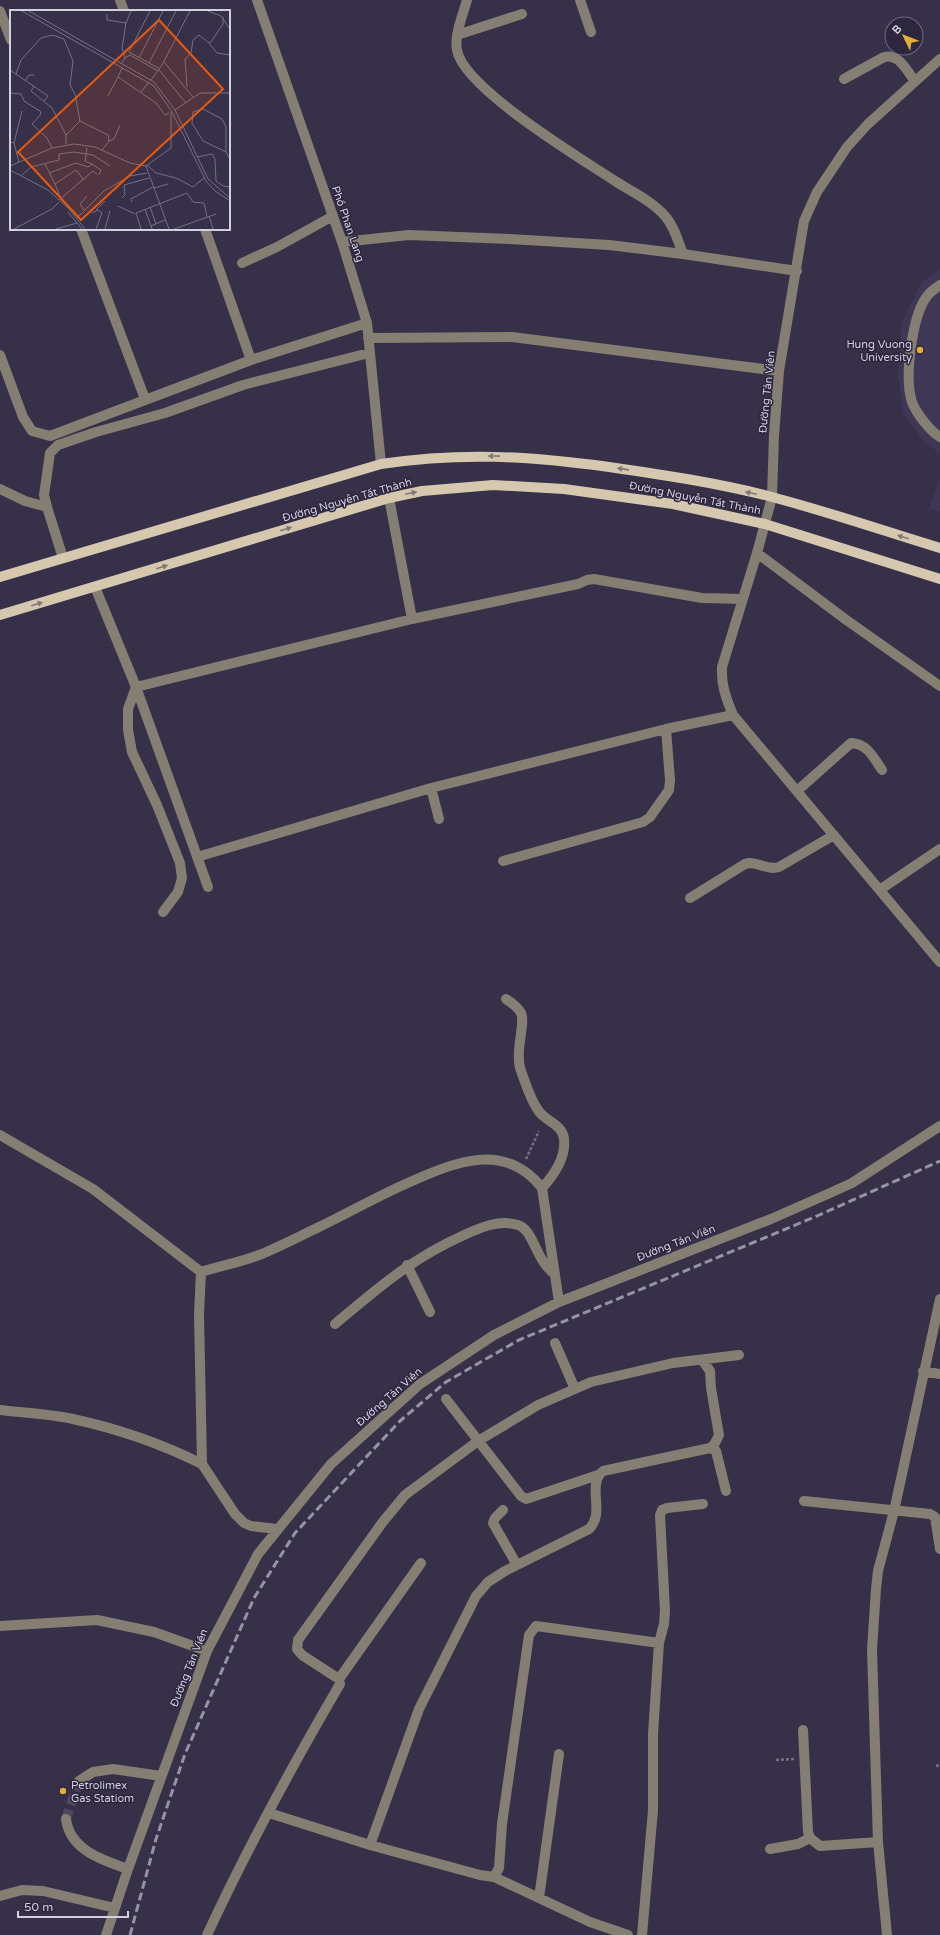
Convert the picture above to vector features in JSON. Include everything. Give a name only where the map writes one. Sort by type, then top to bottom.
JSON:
[{"type":"main road","name":"Đường Nguyễn Tất Thành","points":[[0,577],[381,464],[421,458],[455,456],[536,458],[679,477],[772,497],[940,548]]},
{"type":"main road","name":"Đường Nguyễn Tất Thành","points":[[0,615],[389,498],[422,491],[454,487],[493,485],[534,486],[673,504],[765,524],[940,579]]},
{"type":"street","points":[[120,0],[124,10]]},
{"type":"street","name":"Phố Phan Lang","points":[[257,0],[342,242],[367,323],[381,464]]},
{"type":"street","points":[[467,0],[458,35],[457,50],[464,67],[480,85],[531,126],[647,201],[665,216],[673,228],[683,254]]},
{"type":"street","points":[[580,0],[591,32]]},
{"type":"street","points":[[0,11],[10,37]]},
{"type":"street","points":[[458,35],[522,14]]},
{"type":"street","points":[[844,79],[884,57],[890,56],[896,58],[915,81]]},
{"type":"street","name":"Đường Tản Viên","points":[[940,59],[868,124],[847,147],[816,192],[804,221],[797,272],[779,371],[774,435],[772,497],[757,553],[722,667],[724,693],[733,715],[940,962]]},
{"type":"street","points":[[242,263],[277,248],[333,216]]},
{"type":"street","points":[[81,230],[145,399]]},
{"type":"street","points":[[205,230],[251,360]]},
{"type":"street","points":[[342,242],[409,235],[610,245],[683,254],[797,272]]},
{"type":"street","points":[[940,286],[928,295],[915,322],[908,377],[912,402],[931,431],[940,437]]},
{"type":"street","points":[[0,355],[23,418],[32,431],[50,436],[251,360],[367,323]]},
{"type":"street","points":[[368,338],[512,337],[779,371]]},
{"type":"street","points":[[63,558],[44,495],[46,472],[50,453],[58,445],[96,432],[165,413],[243,385],[369,353]]},
{"type":"street","points":[[0,489],[25,501],[47,507]]},
{"type":"street","points":[[389,498],[412,619]]},
{"type":"street","points":[[757,553],[845,619],[940,686]]},
{"type":"street","points":[[136,687],[412,619],[594,579],[702,598],[742,598]]},
{"type":"street","points":[[95,587],[136,687],[208,887]]},
{"type":"street","points":[[136,687],[128,709],[128,730],[132,752],[157,804],[180,863],[182,878],[178,892],[163,912]]},
{"type":"street","points":[[197,857],[431,788],[666,729],[733,715]]},
{"type":"street","points":[[503,861],[643,822],[650,817],[669,790],[670,780],[666,729]]},
{"type":"street","points":[[797,791],[851,743],[858,744],[866,748],[882,770]]},
{"type":"street","points":[[431,788],[439,819]]},
{"type":"street","points":[[690,898],[745,864],[752,862],[771,869],[779,867],[834,835]]},
{"type":"street","points":[[880,889],[940,849]]},
{"type":"street","points":[[506,999],[517,1007],[522,1015],[517,1056],[520,1069],[538,1112],[556,1124],[564,1137],[563,1156],[550,1179],[542,1188]]},
{"type":"street","name":"Đường Tản Viên","points":[[106,1935],[161,1776],[207,1651],[258,1554],[331,1464],[420,1384],[494,1336],[559,1302],[771,1219],[852,1183],[940,1126]]},
{"type":"street","points":[[0,1135],[93,1189],[201,1272]]},
{"type":"street","points":[[201,1272],[258,1255],[318,1228],[390,1190],[443,1167],[467,1160],[492,1159],[522,1169],[532,1175],[542,1188],[559,1302]]},
{"type":"street","points":[[335,1324],[407,1265],[442,1245],[483,1226],[497,1224],[518,1225],[527,1230],[542,1262],[547,1269],[555,1274]]},
{"type":"street","points":[[407,1265],[430,1312]]},
{"type":"street","points":[[201,1272],[199,1314],[202,1464]]},
{"type":"street","points":[[887,1935],[878,1842],[872,1650],[878,1572],[894,1511],[923,1371],[940,1299]]},
{"type":"street","points":[[555,1343],[575,1389]]},
{"type":"street","points":[[339,1679],[302,1655],[298,1649],[298,1640],[382,1523],[406,1495],[478,1441],[538,1405],[591,1382],[673,1363],[739,1355]]},
{"type":"street","points":[[446,1399],[520,1496],[526,1499],[598,1475],[603,1471],[710,1448],[714,1445],[719,1435],[711,1388],[710,1371],[702,1360]]},
{"type":"street","points":[[923,1371],[940,1374]]},
{"type":"street","points":[[0,1410],[72,1419],[138,1436],[170,1448],[202,1464],[235,1514],[244,1523],[251,1526],[277,1529]]},
{"type":"street","points":[[710,1448],[716,1451],[726,1491]]},
{"type":"street","points":[[370,1845],[419,1709],[476,1596],[488,1582],[517,1565],[589,1529],[595,1523],[597,1513],[596,1483],[598,1475]]},
{"type":"street","points":[[804,1501],[930,1514],[935,1517],[940,1549]]},
{"type":"street","points":[[642,1935],[653,1810],[652,1734],[658,1643],[664,1624],[665,1611],[660,1515],[662,1510],[667,1508],[703,1504]]},
{"type":"street","points":[[503,1510],[495,1518],[493,1523],[517,1565]]},
{"type":"street","points":[[208,1935],[233,1880],[308,1738],[340,1684],[339,1679],[421,1562]]},
{"type":"street","points":[[0,1626],[97,1620],[154,1632],[207,1651]]},
{"type":"street","points":[[494,1877],[499,1868],[502,1824],[529,1635],[532,1629],[536,1626],[658,1643]]},
{"type":"street","points":[[803,1730],[808,1832],[810,1838],[820,1846],[878,1842]]},
{"type":"street","points":[[539,1898],[559,1754]]},
{"type":"street","points":[[79,1781],[93,1772],[113,1769],[161,1776]]},
{"type":"street","points":[[269,1813],[370,1845],[480,1875],[494,1877],[590,1922],[628,1935]]},
{"type":"street","points":[[66,1819],[67,1826],[76,1841],[89,1854],[128,1869]]},
{"type":"street","points":[[770,1848],[798,1844],[810,1838]]},
{"type":"street","points":[[0,1896],[22,1890],[43,1891],[115,1908]]},
{"type":"path","points":[[522,1169],[539,1131]]},
{"type":"path","points":[[776,1760],[804,1759]]},
{"type":"path","points":[[936,1766],[940,1765]]},
{"type":"shaded area","name":"Hung Vuong University","points":[[940,269],[940,454],[922,439],[903,412],[898,376],[901,323],[922,282]]},
{"type":"shaded area","points":[[940,479],[940,512],[929,508]]},
{"type":"tunnel","points":[[66,1819],[79,1781]]},
{"type":"railway","points":[[130,1935],[156,1839],[185,1754],[254,1598],[295,1533],[400,1421],[446,1382],[519,1340],[817,1216],[940,1161]]},
{"type":"place","name":"Hung Vuong University","points":[[920,350]]},
{"type":"place","name":"Petrolimex Gas Statiom","points":[[63,1791]]}]
